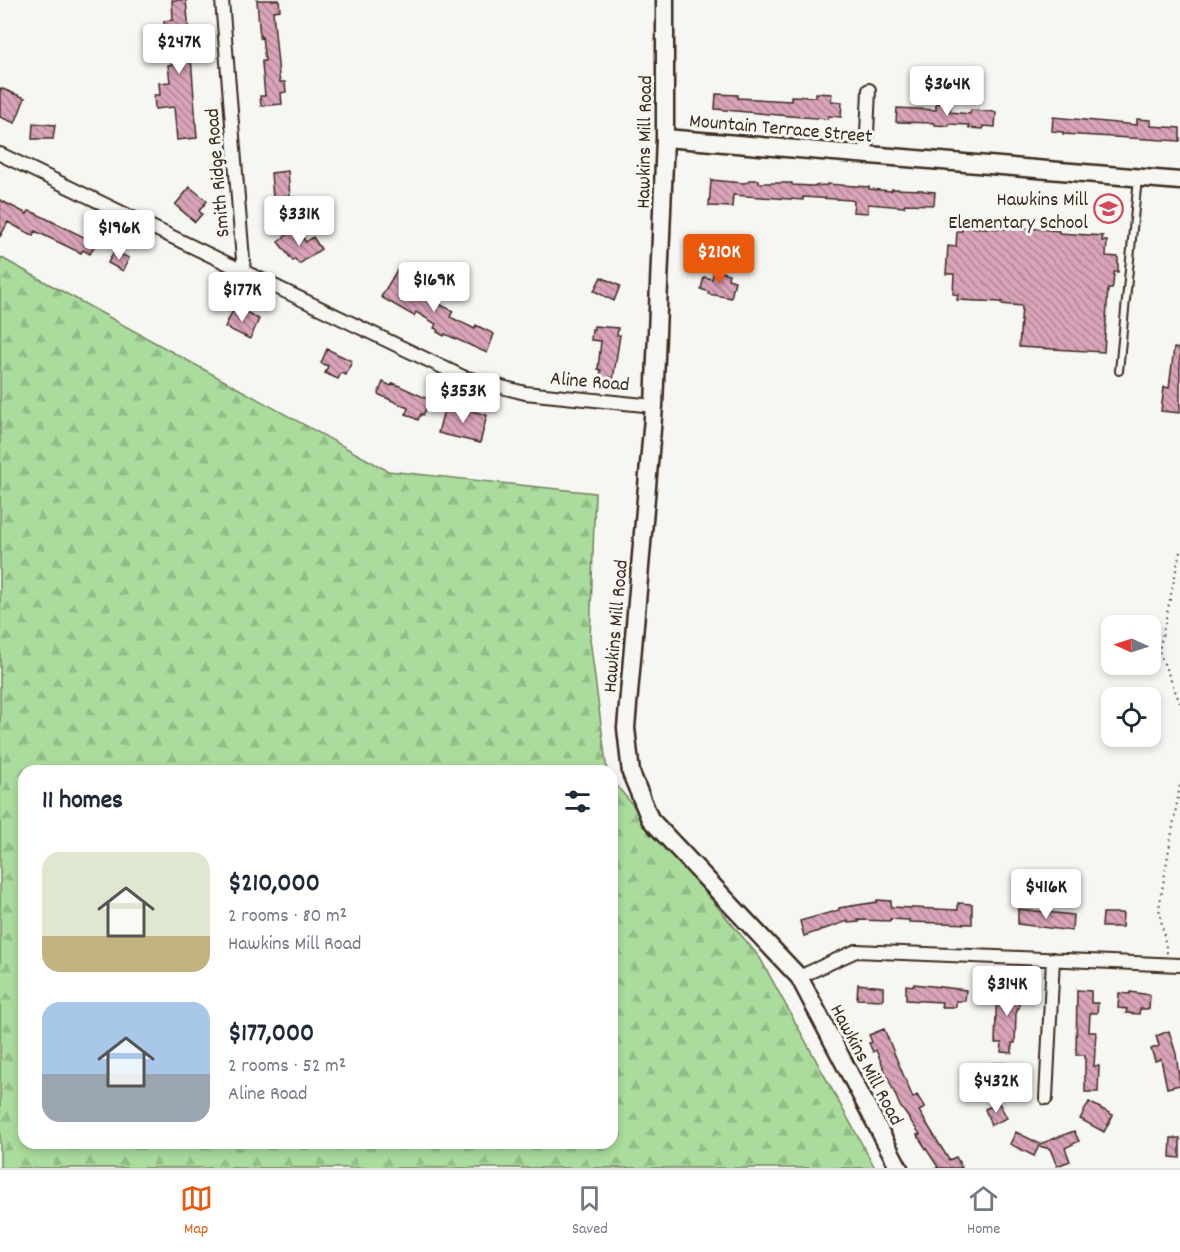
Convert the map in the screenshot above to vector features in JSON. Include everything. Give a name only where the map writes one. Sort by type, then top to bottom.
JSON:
[{"type":"street","name":"Smith Ridge Road","points":[[222,0],[244,272]]},
{"type":"street","name":"Hawkins Mill Road","points":[[665,0],[666,138],[654,406],[626,728],[631,773],[650,819],[799,977],[899,1168]]},
{"type":"street","points":[[866,155],[869,90]]},
{"type":"street","name":"Mountain Terrace Street","points":[[666,138],[1180,181]]},
{"type":"street","name":"Aline Road","points":[[0,154],[463,377],[525,393],[654,406]]},
{"type":"street","points":[[799,977],[856,951],[1175,965]]},
{"type":"street","points":[[1046,1098],[1053,959]]},
{"type":"lane","points":[[1119,371],[1138,178]]},
{"type":"path","points":[[1180,552],[1159,651],[1180,703]]},
{"type":"path","points":[[1175,965],[1159,908],[1180,785]]},
{"type":"green space","points":[[0,257],[388,471],[595,493],[590,639],[606,765],[18,765],[18,1149],[618,1149],[618,787],[760,958],[875,1168],[0,1168]]},
{"type":"building","points":[[172,0],[186,0],[189,30],[185,31],[186,50],[189,49],[191,57],[197,138],[177,140],[174,107],[155,109],[154,95],[160,95],[159,83],[170,82],[168,65],[175,64],[173,47],[166,47],[164,21],[173,20]]},
{"type":"building","points":[[257,0],[279,0],[280,10],[273,11],[279,76],[280,82],[285,82],[286,92],[281,93],[282,104],[261,106],[260,96],[265,96],[262,61],[265,61],[262,37],[260,38]]},
{"type":"building","points":[[0,88],[25,98],[15,123],[0,117]]},
{"type":"building","points":[[816,93],[832,94],[831,101],[842,102],[841,117],[828,116],[828,119],[715,109],[716,94],[738,95],[738,98],[791,101],[791,96],[816,97]]},
{"type":"building","points":[[936,103],[951,104],[950,112],[970,114],[971,110],[996,112],[995,127],[983,126],[983,129],[969,128],[969,125],[949,124],[949,126],[935,125],[935,123],[896,122],[897,108],[936,110]]},
{"type":"building","points":[[1053,117],[1137,125],[1137,119],[1151,120],[1151,126],[1180,128],[1180,141],[1063,134],[1063,132],[1052,131]]},
{"type":"building","points":[[33,123],[55,125],[53,139],[32,139]]},
{"type":"building","points":[[288,171],[290,196],[273,198],[271,173]]},
{"type":"building","points":[[711,180],[744,183],[749,180],[759,180],[759,183],[792,183],[792,185],[812,186],[827,184],[891,191],[892,189],[923,190],[935,192],[934,205],[905,204],[904,207],[868,204],[868,213],[853,212],[854,201],[851,200],[803,197],[803,200],[733,195],[732,207],[709,206]]},
{"type":"building","points":[[190,187],[207,201],[199,211],[202,214],[195,222],[175,205]]},
{"type":"building","points":[[0,200],[27,214],[29,211],[35,213],[96,243],[90,254],[83,250],[81,253],[35,231],[33,235],[8,222],[0,237]]},
{"type":"building","points":[[962,227],[1041,229],[1059,231],[1059,233],[1103,236],[1102,241],[1107,241],[1106,256],[1118,257],[1118,272],[1114,272],[1112,289],[1108,289],[1104,352],[1019,347],[1022,306],[1001,304],[1002,302],[957,300],[958,295],[953,294],[954,274],[946,274],[948,246],[956,247],[957,231],[962,231]]},
{"type":"building","points":[[292,231],[296,238],[301,235],[306,242],[313,237],[321,249],[299,264],[295,259],[293,261],[278,242]]},
{"type":"building","points":[[114,251],[129,258],[123,271],[108,263]]},
{"type":"building","points":[[397,270],[410,278],[408,282],[433,297],[431,300],[453,311],[450,317],[475,329],[476,325],[494,334],[487,353],[445,334],[444,336],[434,328],[436,324],[416,312],[414,316],[381,297]]},
{"type":"building","points":[[714,270],[729,274],[728,279],[735,281],[731,298],[708,294],[709,292],[701,289],[704,277],[712,279]]},
{"type":"building","points":[[601,277],[620,286],[614,301],[594,291]]},
{"type":"building","points":[[235,306],[259,319],[250,339],[225,327]]},
{"type":"building","points":[[594,326],[618,328],[617,335],[620,335],[613,380],[600,378],[601,370],[598,369],[601,341],[591,340]]},
{"type":"building","points":[[1174,348],[1180,349],[1180,413],[1161,411],[1164,387],[1169,388]]},
{"type":"building","points":[[327,349],[352,361],[346,375],[341,373],[338,379],[325,373],[328,366],[321,363]]},
{"type":"building","points":[[383,382],[391,386],[393,383],[430,400],[423,415],[421,414],[418,420],[406,414],[408,408],[378,394]]},
{"type":"building","points":[[449,405],[487,415],[480,443],[438,433],[445,406],[449,407]]},
{"type":"building","points":[[877,900],[891,901],[891,907],[958,910],[958,903],[972,904],[972,924],[909,922],[909,920],[890,919],[890,921],[858,920],[859,922],[848,923],[848,921],[804,936],[800,921],[839,910],[839,908],[877,902]]},
{"type":"building","points":[[1018,909],[1073,915],[1072,931],[1018,924]]},
{"type":"building","points":[[1103,913],[1123,913],[1122,927],[1102,927]]},
{"type":"building","points":[[858,984],[883,987],[883,1000],[857,999]]},
{"type":"building","points":[[914,984],[966,990],[965,1001],[956,1001],[956,1007],[941,1007],[942,1002],[906,1000],[906,985],[914,986]]},
{"type":"building","points":[[997,987],[1019,988],[1019,1008],[1016,1014],[1015,1043],[1012,1043],[1012,1053],[1001,1052],[1002,1043],[995,1043]]},
{"type":"building","points":[[1077,990],[1091,991],[1091,1003],[1098,1003],[1097,1013],[1090,1013],[1089,1032],[1096,1032],[1094,1066],[1099,1066],[1098,1092],[1085,1092],[1085,1055],[1076,1055]]},
{"type":"building","points":[[1130,992],[1150,995],[1149,1009],[1140,1009],[1139,1014],[1126,1013],[1127,1009],[1118,1008],[1119,993],[1130,994]]},
{"type":"building","points":[[884,1029],[913,1098],[917,1095],[925,1108],[919,1111],[949,1160],[956,1157],[962,1168],[936,1168],[938,1167],[917,1135],[920,1134],[900,1106],[876,1050],[873,1052],[869,1043],[872,1042],[869,1035]]},
{"type":"building","points":[[1169,1031],[1176,1054],[1180,1085],[1167,1088],[1161,1059],[1155,1061],[1151,1049],[1159,1046],[1156,1036]]},
{"type":"building","points":[[992,1063],[1006,1063],[1004,1089],[991,1088]]},
{"type":"building","points":[[1089,1102],[1113,1115],[1104,1132],[1080,1119]]},
{"type":"building","points":[[999,1103],[1007,1118],[991,1125],[985,1109]]},
{"type":"building","points":[[1074,1131],[1079,1141],[1065,1148],[1070,1161],[1057,1166],[1050,1149],[1039,1146],[1034,1156],[1010,1144],[1016,1132],[1040,1144]]},
{"type":"building","points":[[1171,1138],[1180,1138],[1180,1158],[1170,1157]]},
{"type":"place","name":"Hawkins Mill Elementary School","points":[[1109,209]]}]
